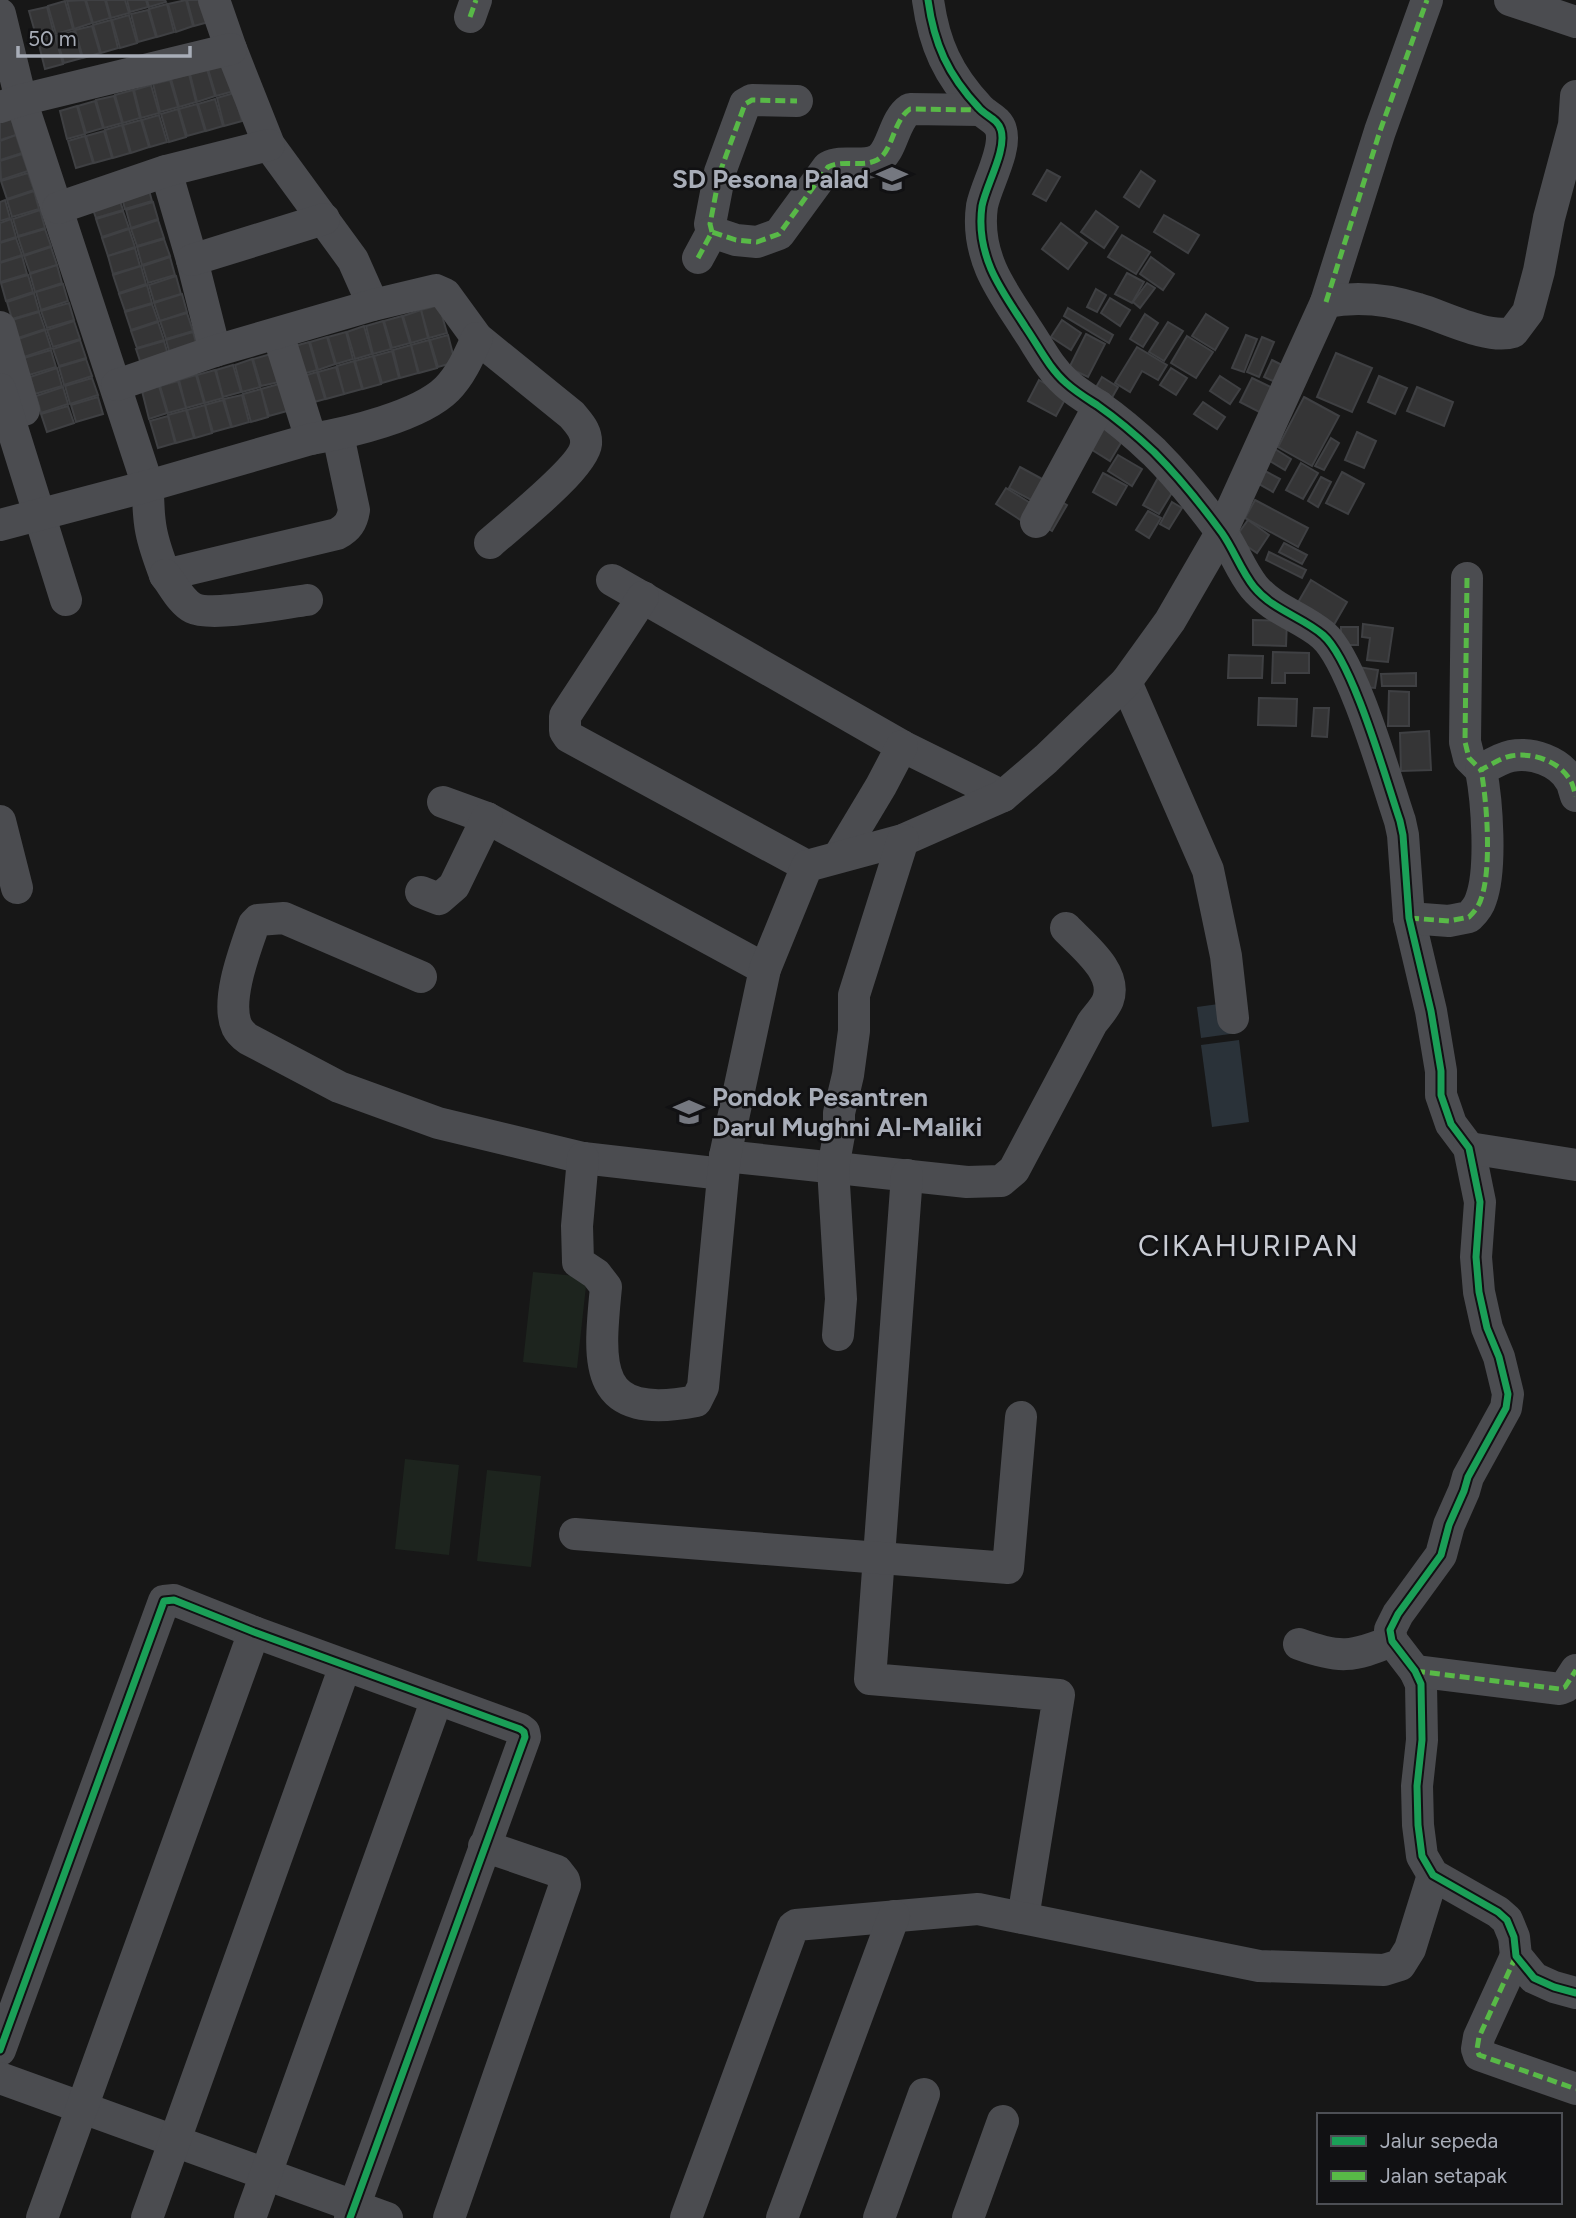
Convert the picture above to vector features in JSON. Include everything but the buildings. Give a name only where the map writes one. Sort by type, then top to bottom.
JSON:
[{"type":"street","points":[[0,2],[9,0]]},
{"type":"street","points":[[215,0],[231,49],[269,145],[353,260],[373,305]]},
{"type":"street","points":[[928,0],[941,55],[954,78],[980,110],[997,122],[1002,132],[982,214],[984,248],[991,269],[1053,371],[1142,440],[1185,483],[1222,533],[1251,584],[1262,596],[1272,605],[1323,635],[1332,646],[1349,677],[1399,821],[1403,835],[1409,918],[1431,1011],[1446,1113],[1469,1148],[1480,1202],[1476,1257],[1479,1292],[1487,1328],[1508,1394],[1506,1408],[1468,1477],[1449,1525],[1441,1555],[1398,1614],[1390,1630],[1392,1641],[1415,1671],[1421,1684],[1422,1740],[1417,1786],[1418,1825],[1423,1856],[1433,1875],[1498,1912],[1507,1920],[1514,1937],[1516,1956],[1479,2038],[1479,2054],[1576,2089]]},
{"type":"street","points":[[643,597],[565,716],[565,731],[569,737],[807,866],[903,841],[1003,796],[1126,682],[1170,621],[1222,533],[1326,302],[1380,131],[1427,0]]},
{"type":"street","points":[[1510,0],[1576,22]]},
{"type":"street","points":[[0,14],[11,103],[58,208],[117,385],[148,486],[151,539],[165,575],[194,608],[219,611],[307,600]]},
{"type":"street","points":[[11,103],[231,49]]},
{"type":"street","points":[[1326,302],[1348,298],[1380,300],[1415,308],[1496,335],[1513,332],[1528,312],[1539,271],[1549,218],[1574,125],[1576,96]]},
{"type":"street","points":[[797,102],[752,100],[745,104],[720,172],[705,245],[736,240],[757,242],[769,240],[779,234],[828,167],[834,163],[878,160],[884,154],[901,117],[910,109],[980,110]]},
{"type":"street","points":[[58,208],[166,171],[269,145]]},
{"type":"street","points":[[166,171],[215,351]]},
{"type":"street","points":[[192,260],[324,219]]},
{"type":"street","points":[[117,385],[215,351],[373,305],[436,290],[445,294],[477,338],[572,415],[583,428],[586,445],[583,453],[560,481],[490,543]]},
{"type":"street","points":[[0,327],[65,600]]},
{"type":"street","points":[[165,575],[337,534],[346,529],[352,520],[354,510],[325,437],[278,334]]},
{"type":"street","points":[[0,525],[415,411],[446,390],[462,369],[477,338]]},
{"type":"street","points":[[0,389],[46,513]]},
{"type":"street","points":[[1036,522],[1099,406]]},
{"type":"street","points":[[1409,918],[1450,921],[1469,917],[1482,898],[1486,851],[1485,793],[1480,770],[1469,758],[1465,743],[1467,578]]},
{"type":"street","points":[[612,580],[902,746],[1003,796]]},
{"type":"street","points":[[1126,682],[1208,870],[1226,956],[1233,1018]]},
{"type":"street","points":[[839,856],[902,746]]},
{"type":"street","points":[[1480,770],[1508,756],[1525,754],[1559,767],[1571,780],[1576,796]]},
{"type":"street","points":[[443,802],[486,817],[765,969]]},
{"type":"street","points":[[421,892],[439,899],[452,889],[486,817]]},
{"type":"street","points":[[0,821],[17,888]]},
{"type":"street","points":[[838,1335],[841,1300],[833,1168],[839,1135],[839,1113],[854,1031],[854,995],[903,841]]},
{"type":"street","points":[[583,1158],[577,1226],[578,1262],[596,1274],[606,1287],[600,1345],[606,1378],[614,1392],[636,1403],[696,1401],[703,1387],[724,1165],[765,969],[807,866]]},
{"type":"street","points":[[421,977],[284,918],[258,920],[254,924],[237,978],[233,1013],[237,1028],[248,1039],[339,1087],[438,1124],[583,1158],[833,1168],[967,1182],[1001,1181],[1014,1170],[1092,1023],[1108,1001],[1110,984],[1107,974],[1066,928]]},
{"type":"street","points":[[1469,1148],[1576,1165]]},
{"type":"street","points":[[907,1175],[870,1679],[1059,1695],[1023,1919]]},
{"type":"street","points":[[575,1534],[1008,1568],[1021,1417]]},
{"type":"street","points":[[0,2050],[164,1601],[174,1600],[345,1666],[520,1729],[525,1734],[352,2212]]},
{"type":"street","points":[[42,2218],[254,1632]]},
{"type":"street","points":[[1299,1644],[1325,1654],[1349,1655],[1361,1654],[1392,1641]]},
{"type":"street","points":[[147,2218],[345,1666]]},
{"type":"street","points":[[1415,1671],[1560,1689],[1565,1687],[1576,1670]]},
{"type":"street","points":[[250,2218],[437,1699]]},
{"type":"street","points":[[449,2218],[565,1885],[557,1871],[484,1846]]},
{"type":"street","points":[[686,2218],[793,1927],[803,1923],[978,1909],[1259,1966],[1384,1970],[1401,1965],[1410,1949],[1433,1875]]},
{"type":"street","points":[[782,2218],[894,1916]]},
{"type":"street","points":[[1516,1956],[1534,1978],[1576,1993]]},
{"type":"street","points":[[0,2078],[266,2174],[352,2212],[387,2218]]},
{"type":"street","points":[[879,2218],[924,2094]]},
{"type":"street","points":[[968,2218],[1003,2121]]},
{"type":"shaded area","points":[[1233,1002],[1237,1033],[1201,1038],[1197,1007]]},
{"type":"shaded area","points":[[1239,1040],[1249,1122],[1212,1127],[1201,1045]]},
{"type":"shaded area","points":[[533,1272],[587,1277],[577,1368],[523,1362]]},
{"type":"shaded area","points":[[405,1459],[459,1465],[449,1555],[395,1549]]},
{"type":"shaded area","points":[[487,1470],[541,1476],[531,1567],[477,1561]]},
{"type":"marked path","points":[[470,17],[476,0]]},
{"type":"marked path","points":[[1326,302],[1380,131],[1427,0]]},
{"type":"marked path","points":[[712,232],[710,224],[720,172],[745,104],[752,100],[797,101]]},
{"type":"marked path","points":[[698,258],[712,232],[736,240],[757,242],[779,234],[828,167],[871,162],[882,156],[900,120],[910,109],[980,110]]},
{"type":"marked path","points":[[1467,578],[1465,742],[1469,758],[1481,770]]},
{"type":"marked path","points":[[1409,918],[1449,921],[1469,917],[1479,904],[1484,886],[1487,853],[1487,817],[1481,770],[1511,756],[1528,755],[1544,759],[1565,773],[1576,796]]},
{"type":"marked path","points":[[1415,1671],[1560,1689],[1565,1687],[1576,1670]]},
{"type":"marked path","points":[[1516,1956],[1479,2037],[1479,2055],[1576,2089]]},
{"type":"cycle path","points":[[928,0],[934,31],[951,71],[968,96],[1001,130],[1001,147],[984,198],[981,222],[986,254],[1003,292],[1044,357],[1060,377],[1133,433],[1181,481],[1222,533],[1254,587],[1270,602],[1323,635],[1346,669],[1368,722],[1403,835],[1409,918],[1431,1011],[1441,1071],[1441,1095],[1451,1124],[1469,1148],[1480,1202],[1476,1257],[1479,1292],[1487,1328],[1499,1357],[1508,1394],[1506,1408],[1468,1477],[1449,1525],[1441,1555],[1398,1614],[1390,1630],[1392,1641],[1415,1671],[1421,1684],[1422,1740],[1417,1786],[1422,1856],[1433,1875],[1498,1912],[1507,1920],[1514,1937],[1516,1956],[1534,1978],[1576,1993]]},
{"type":"cycle path","points":[[0,2050],[164,1601],[174,1600],[520,1729],[525,1737],[350,2218]]},
{"type":"place","name":"SD Pesona Palad","points":[[892,179]]},
{"type":"place","name":"Pondok Pesantren Darul Mughni Al-Maliki","points":[[689,1112]]},
{"type":"district","name":"CIKAHURIPAN","points":[[1249,1245]]}]
